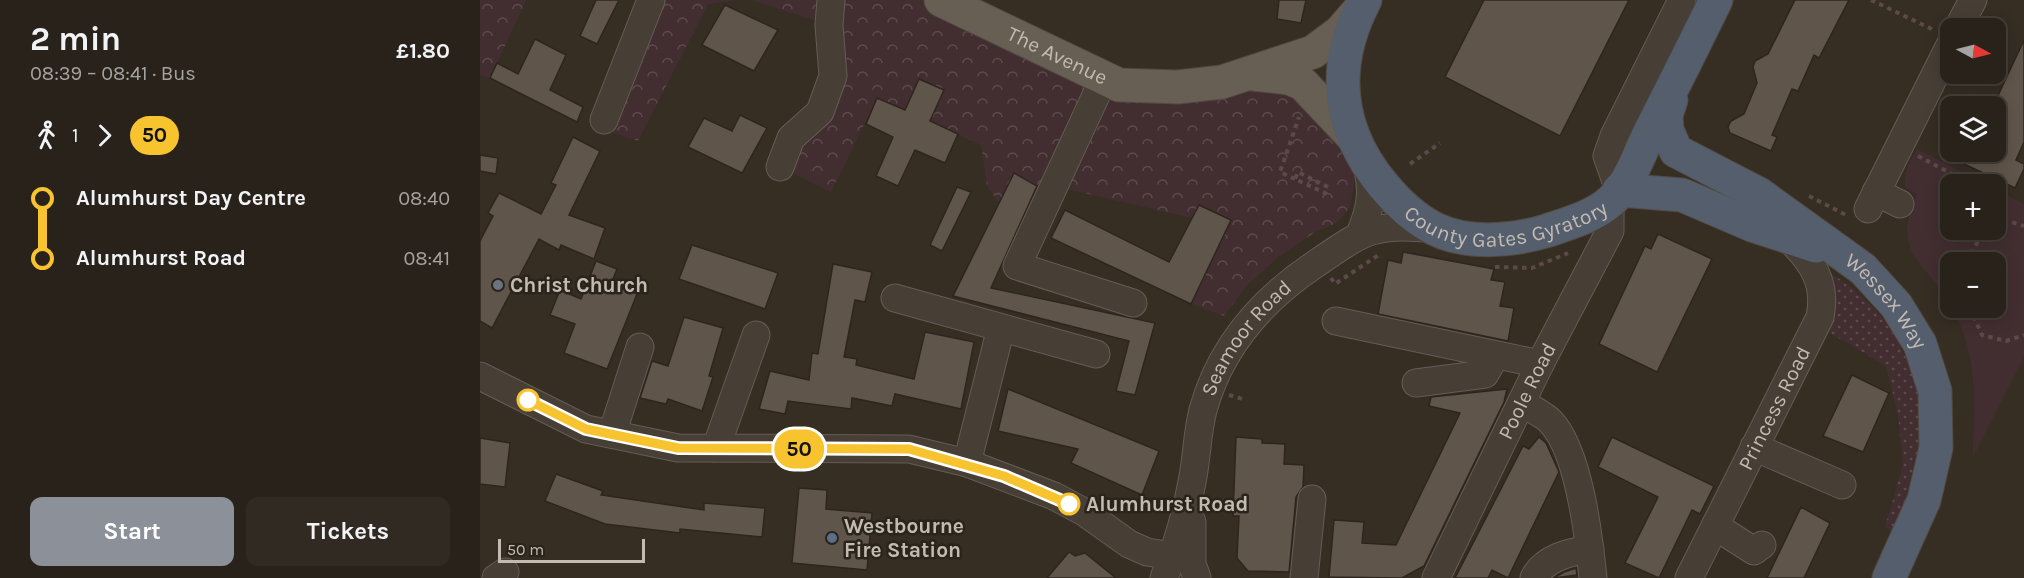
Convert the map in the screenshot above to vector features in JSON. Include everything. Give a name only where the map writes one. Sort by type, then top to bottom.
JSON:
[{"type":"highway","name":"County Gates Gyratory","points":[[1363,4],[1345,53],[1342,76],[1347,117],[1358,148],[1398,204],[1435,229],[1485,240],[1513,237],[1573,223],[1615,196],[1716,0]]},
{"type":"highway","points":[[1677,79],[1666,115],[1667,130],[1673,147],[1685,158],[1759,194],[1838,251]]},
{"type":"highway","name":"Wessex Way","points":[[1615,196],[1682,195],[1789,239],[1838,251],[1880,285],[1910,324],[1924,354],[1935,391],[1936,448],[1933,471],[1924,500],[1889,578]]},
{"type":"main road","name":"The Avenue","points":[[941,0],[1119,85],[1178,87],[1222,82],[1251,74],[1321,48],[1340,32],[1363,4]]},
{"type":"main road","name":"The Avenue","points":[[1251,74],[1289,78],[1304,84],[1358,148]]},
{"type":"street","points":[[604,120],[651,0]]},
{"type":"street","points":[[780,167],[791,138],[820,112],[833,76],[829,25],[831,0]]},
{"type":"street","points":[[1615,196],[1607,156],[1614,136],[1682,0]]},
{"type":"street","points":[[1962,18],[1973,0]]},
{"type":"street","points":[[1900,204],[1872,201],[1940,58]]},
{"type":"street","points":[[1104,78],[1017,266],[1133,303]]},
{"type":"street","points":[[1358,148],[1372,184],[1367,218],[1360,234]]},
{"type":"street","name":"Poole Road","points":[[1435,577],[1540,364],[1610,231],[1615,196]]},
{"type":"street","name":"Seamoor Road","points":[[1168,567],[1192,482],[1203,410],[1220,368],[1243,330],[1295,277],[1360,234],[1396,226],[1435,229]]},
{"type":"street","name":"Princess Road","points":[[1689,578],[1820,316],[1821,288],[1810,259],[1789,239]]},
{"type":"street","points":[[895,298],[1096,354]]},
{"type":"street","points":[[1336,321],[1540,364]]},
{"type":"street","points":[[967,463],[1001,328]]},
{"type":"street","points":[[716,448],[756,335]]},
{"type":"street","points":[[612,434],[640,347]]},
{"type":"street","points":[[1416,383],[1485,374],[1496,355]]},
{"type":"street","points":[[480,376],[586,429],[678,448],[909,449],[967,463],[1054,496],[1084,512],[1129,544],[1147,552],[1168,567]]},
{"type":"street","points":[[1522,403],[1550,421],[1563,440],[1580,493],[1593,578]]},
{"type":"street","points":[[1754,447],[1842,485]]},
{"type":"street","name":"Seamoor Road","points":[[1192,482],[1192,564],[1197,578]]},
{"type":"street","points":[[1304,578],[1312,499]]},
{"type":"street","points":[[1715,526],[1754,550],[1762,545]]},
{"type":"street","points":[[1534,578],[1547,562],[1573,551],[1590,549]]},
{"type":"path","points":[[1871,0],[1940,31]]},
{"type":"path","points":[[1410,164],[1440,143]]},
{"type":"path","points":[[1899,146],[1952,174]]},
{"type":"path","points":[[1280,172],[1328,194]]},
{"type":"path","points":[[1295,179],[1298,172],[1330,188]]},
{"type":"path","points":[[2006,220],[2024,226]]},
{"type":"path","points":[[1974,318],[1982,335],[2007,341],[2024,334]]},
{"type":"green space","points":[[480,0],[526,0],[490,78],[480,75]]},
{"type":"green space","points":[[650,0],[738,0],[708,4],[638,141],[599,128]]},
{"type":"green space","points":[[752,0],[941,0],[1119,85],[1285,90],[1344,138],[1356,172],[1350,207],[1337,223],[1317,231],[1278,257],[1248,284],[1224,316],[1191,304],[1231,219],[1199,205],[1192,218],[1054,186],[1037,186],[1014,173],[999,203],[987,186],[981,145],[930,121],[944,90],[905,110],[877,98],[831,192],[780,167],[820,112],[829,25]]},
{"type":"green space","points":[[1917,149],[1966,174],[1940,174],[1940,240],[2006,240],[2006,195],[2024,204],[2024,357],[1972,459],[1974,400],[1971,362],[1967,344],[1956,318],[2006,318],[2006,252],[1940,252],[1940,289],[1913,254],[1908,243],[1907,230],[1917,194],[1905,186],[1908,167]]},
{"type":"green space","points":[[1823,269],[1856,291],[1882,318],[1903,351],[1922,404],[1923,445],[1913,492],[1899,538],[1885,527],[1903,465],[1898,414],[1886,366],[1825,330]]},
{"type":"building","points":[[596,0],[619,0],[597,44],[580,36]]},
{"type":"building","points":[[1279,0],[1306,0],[1301,23],[1277,19]]},
{"type":"building","points":[[1484,0],[1629,0],[1560,136],[1445,77]]},
{"type":"building","points":[[1795,0],[1849,0],[1819,58],[1814,55],[1798,91],[1792,89],[1772,135],[1777,137],[1771,151],[1730,133],[1728,127],[1731,121],[1744,114],[1757,83],[1753,67],[1755,61],[1768,54]]},
{"type":"building","points":[[725,5],[778,30],[754,71],[702,45]]},
{"type":"building","points":[[535,39],[566,55],[550,90],[583,107],[577,122],[490,78],[497,63],[518,74]]},
{"type":"building","points":[[2024,40],[2024,142],[2016,160],[2024,164],[2024,169],[2015,188],[2006,184],[2006,174],[1985,174],[1962,163],[2006,162],[2006,96],[1998,96],[2003,84],[2006,84],[2006,78]]},
{"type":"building","points":[[919,79],[944,90],[930,121],[958,134],[945,163],[915,150],[898,186],[876,176],[893,137],[866,124],[877,98],[905,110]]},
{"type":"building","points":[[740,115],[767,128],[742,173],[688,147],[704,118],[732,131]]},
{"type":"building","points":[[573,137],[600,151],[569,215],[605,228],[594,259],[561,245],[559,250],[539,239],[492,328],[480,321],[480,241],[493,216],[488,213],[499,193],[541,214],[556,185],[551,183]]},
{"type":"building","points":[[480,155],[498,158],[496,174],[480,171]]},
{"type":"building","points":[[1014,173],[1037,186],[991,288],[1155,323],[1135,395],[1116,391],[1129,341],[953,296]]},
{"type":"building","points":[[957,187],[971,192],[942,251],[930,245]]},
{"type":"building","points":[[1199,205],[1231,220],[1191,304],[1051,238],[1065,210],[1169,262]]},
{"type":"building","points":[[1658,234],[1712,259],[1657,372],[1599,344],[1645,246],[1651,249]]},
{"type":"building","points":[[692,245],[778,273],[765,309],[679,279]]},
{"type":"building","points":[[1403,252],[1494,269],[1491,280],[1505,282],[1500,306],[1514,308],[1508,341],[1378,314],[1388,260],[1401,263]]},
{"type":"building","points":[[596,261],[617,269],[611,284],[637,294],[607,369],[564,353],[575,324],[550,315],[560,290],[581,299]]},
{"type":"building","points":[[833,264],[872,272],[865,302],[855,300],[844,357],[857,359],[856,365],[914,379],[925,332],[974,342],[961,409],[895,394],[892,406],[852,398],[851,409],[788,401],[785,414],[759,409],[770,371],[809,380],[812,353],[818,354]]},
{"type":"building","points":[[684,317],[723,328],[709,376],[713,377],[702,411],[668,399],[666,404],[640,398],[652,361],[668,366]]},
{"type":"building","points":[[1852,375],[1889,393],[1863,452],[1823,436]]},
{"type":"building","points":[[1008,389],[1159,451],[1142,495],[1071,463],[1078,449],[998,431]]},
{"type":"building","points":[[1507,389],[1504,402],[1424,566],[1402,578],[1329,577],[1334,520],[1364,522],[1362,543],[1396,545],[1460,413],[1429,406],[1431,397]]},
{"type":"building","points":[[1236,437],[1262,439],[1262,443],[1285,444],[1284,464],[1304,465],[1303,487],[1296,497],[1289,572],[1248,571],[1237,558],[1239,516],[1233,516]]},
{"type":"building","points":[[1539,437],[1546,443],[1559,472],[1508,578],[1492,570],[1488,578],[1455,578],[1523,446],[1529,449]]},
{"type":"building","points":[[1612,437],[1714,486],[1700,514],[1692,510],[1659,578],[1625,563],[1658,497],[1598,467]]},
{"type":"building","points":[[480,438],[510,443],[505,487],[480,484]]},
{"type":"building","points":[[556,474],[603,491],[601,495],[704,510],[704,503],[765,508],[762,537],[680,529],[680,533],[605,524],[545,501]]},
{"type":"building","name":"Westbourne Fire Station","points":[[799,488],[827,490],[826,509],[872,513],[867,570],[792,563]]},
{"type":"building","points":[[1801,507],[1830,523],[1804,578],[1767,578]]},
{"type":"building","points":[[1069,552],[1075,556],[1085,553],[1116,578],[1047,578]]},
{"type":"building","points":[[1576,568],[1577,575],[1554,578],[1564,572]]},
{"type":"bus line","name":"50","points":[[528,400],[586,429],[678,448],[909,449],[967,463],[1029,485],[1069,504]]},
{"type":"place","name":"Christ Church","points":[[498,285]]},
{"type":"place","name":"Alumhurst Road","points":[[1069,504]]},
{"type":"place","name":"Westbourne Fire Station","points":[[832,538]]}]
